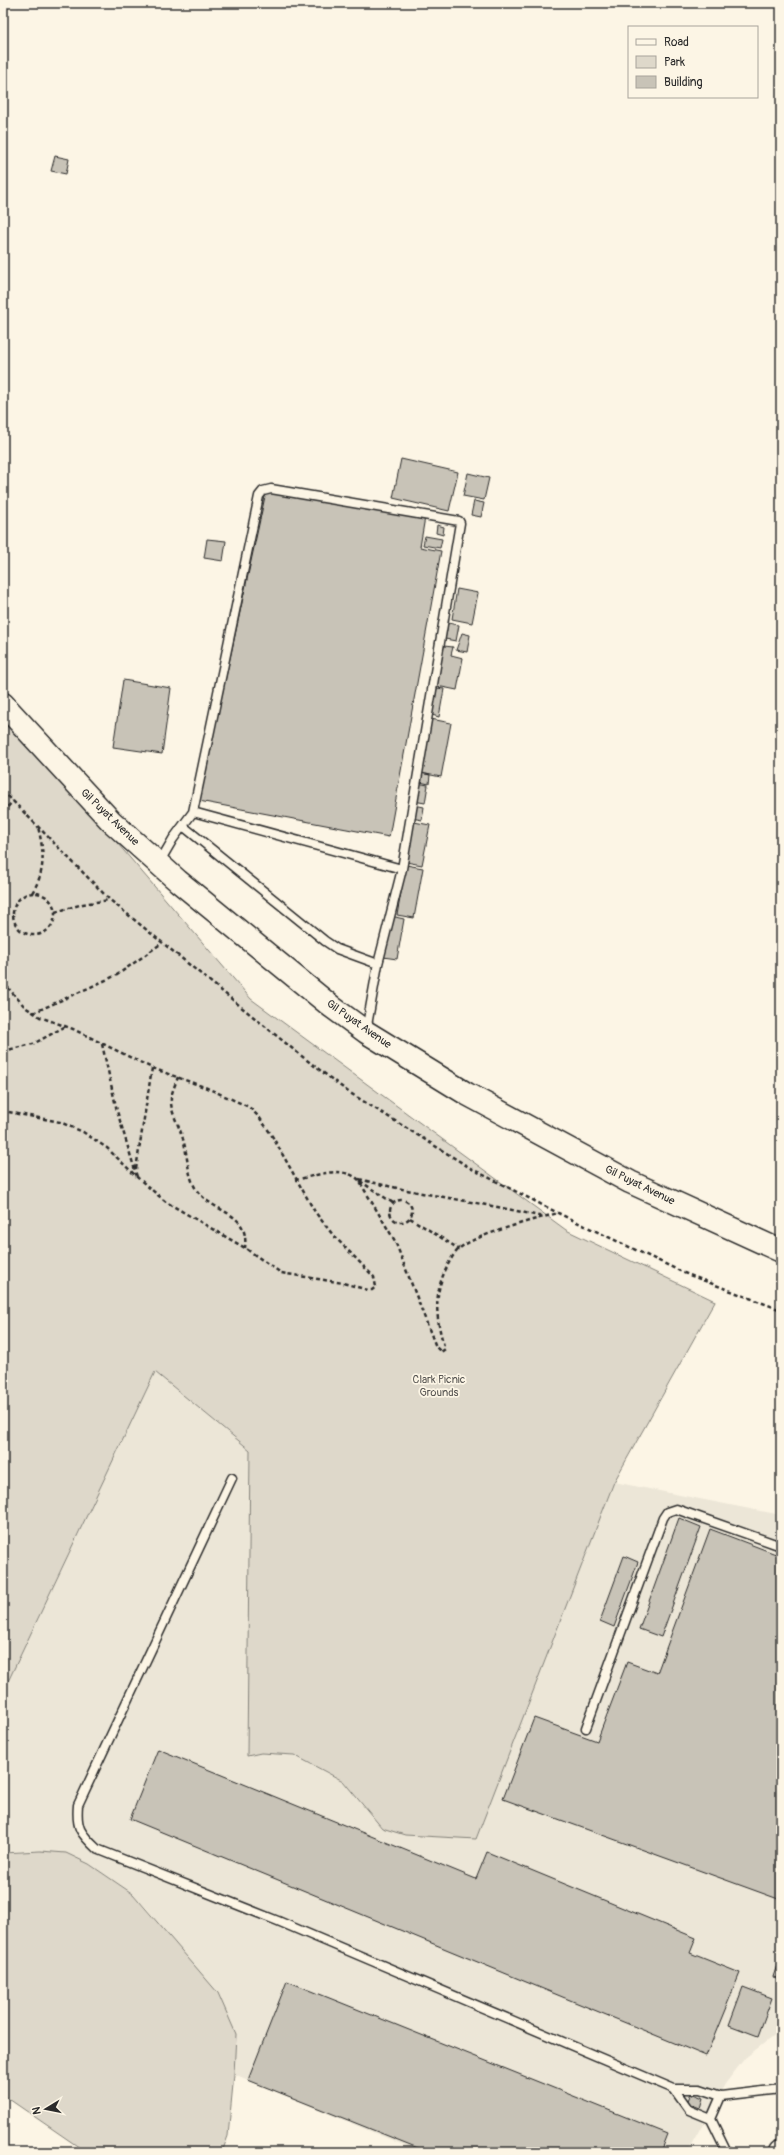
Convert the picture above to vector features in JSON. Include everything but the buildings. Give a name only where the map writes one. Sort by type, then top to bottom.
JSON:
[{"type":"main road","name":"Gil Puyat Avenue","points":[[3,704],[111,821],[159,864],[320,997],[366,1032],[466,1094],[630,1182],[781,1251]]},
{"type":"lane","points":[[159,864],[173,839],[193,812],[260,496],[263,491],[271,489],[459,521],[460,526],[402,869],[378,964],[366,1032]]},
{"type":"lane","points":[[193,812],[402,869]]},
{"type":"lane","points":[[183,826],[337,950],[378,964]]},
{"type":"lane","points":[[232,1478],[78,1805],[77,1821],[82,1835],[97,1849],[278,1921],[674,2089],[700,2089],[721,2096],[781,2089]]},
{"type":"lane","points":[[586,1728],[663,1518],[667,1512],[676,1509],[781,1546]]},
{"type":"lane","points":[[674,2089],[690,2110],[711,2120],[726,2152]]},
{"type":"lane","points":[[711,2120],[721,2096]]},
{"type":"path","points":[[3,790],[110,900],[348,1091],[465,1165],[558,1213],[684,1273],[781,1310]]},
{"type":"path","points":[[3,812],[14,801]]},
{"type":"path","points":[[32,893],[40,882],[43,868],[43,846],[38,826]]},
{"type":"path","points":[[32,893],[43,895],[49,899],[55,912],[53,924],[43,934],[36,936],[27,934],[20,930],[13,918],[15,905],[25,895],[32,893]]},
{"type":"path","points":[[55,912],[83,904],[110,900]]},
{"type":"path","points":[[33,1013],[117,975],[162,943]]},
{"type":"path","points":[[3,982],[33,1013],[66,1026],[152,1068],[234,1099],[249,1108],[259,1117],[271,1134],[295,1180],[315,1212],[333,1235],[374,1277],[376,1287],[372,1290],[368,1290],[343,1283],[288,1275],[273,1269],[245,1248],[166,1202],[138,1178],[107,1148],[83,1132],[60,1122],[3,1111]]},
{"type":"path","points":[[3,1051],[33,1044],[66,1026]]},
{"type":"path","points":[[102,1044],[117,1111],[138,1178]]},
{"type":"path","points":[[136,1171],[152,1068]]},
{"type":"path","points":[[178,1077],[171,1097],[173,1113],[183,1137],[193,1184],[198,1192],[210,1202],[240,1222],[246,1236],[245,1248]]},
{"type":"path","points":[[295,1180],[333,1172],[343,1172],[351,1174],[393,1203]]},
{"type":"path","points":[[358,1179],[395,1241],[430,1332],[441,1352],[445,1349],[439,1332],[436,1304],[439,1283],[449,1263],[459,1249],[478,1238],[558,1213]]},
{"type":"path","points":[[358,1179],[426,1195],[510,1209],[544,1217]]},
{"type":"path","points":[[400,1200],[408,1202],[412,1208],[410,1218],[404,1222],[394,1220],[390,1210],[393,1203],[400,1200]]},
{"type":"path","points":[[410,1218],[459,1249]]},
{"type":"shaded area","points":[[155,1372],[250,1450],[247,1756],[261,1753],[294,1755],[343,1781],[382,1828],[476,1839],[614,1482],[781,1515],[781,2030],[745,2058],[725,2084],[687,2152],[420,2152],[234,2074],[236,2034],[149,1911],[133,1894],[89,1864],[21,1851],[3,1853],[3,1692]]},
{"type":"green space","name":"Clark Picnic Grounds","points":[[3,710],[251,999],[566,1230],[715,1301],[614,1482],[476,1839],[405,1835],[382,1828],[343,1781],[294,1755],[261,1753],[247,1756],[250,1450],[155,1372],[3,1692]]},
{"type":"green space","points":[[40,1851],[66,1853],[89,1864],[133,1894],[218,1993],[236,2034],[228,2136],[222,2152],[86,2152],[3,2095],[3,1853]]}]
